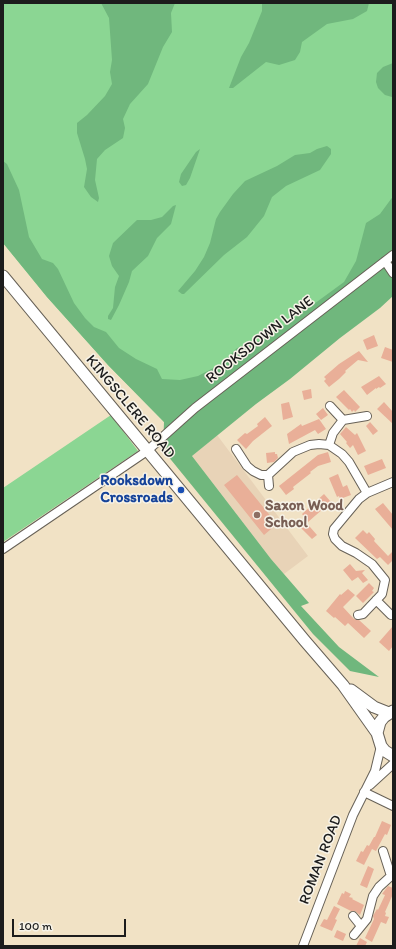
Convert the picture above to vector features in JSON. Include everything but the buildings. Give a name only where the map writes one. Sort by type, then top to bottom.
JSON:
[{"type":"highway","name":"KINGSCLERE ROAD","points":[[3,276],[343,685],[377,733],[381,746]]},
{"type":"highway","name":"KINGSCLERE ROAD","points":[[343,685],[374,707],[391,712]]},
{"type":"highway","points":[[377,733],[380,722],[391,712]]},
{"type":"highway","points":[[381,746],[385,751],[393,756]]},
{"type":"street","name":"ROOKSDOWN LANE","points":[[3,549],[147,451],[195,408],[393,255]]},
{"type":"street","points":[[384,261],[393,273]]},
{"type":"street","points":[[330,406],[343,420]]},
{"type":"street","points":[[329,446],[333,433],[343,420],[368,416]]},
{"type":"street","points":[[236,449],[247,466],[253,471],[261,475],[268,475],[292,452],[310,445],[319,444],[329,446],[342,454],[349,462],[367,493]]},
{"type":"street","points":[[268,475],[270,486]]},
{"type":"street","points":[[358,615],[363,614],[382,594],[385,586],[385,580],[372,564],[356,553],[342,546],[335,539],[333,534],[334,529],[359,499],[367,493],[393,482]]},
{"type":"street","points":[[376,600],[391,615]]},
{"type":"street","name":"ROMAN ROAD","points":[[302,946],[350,822],[375,771],[381,746]]},
{"type":"street","name":"ROMAN ROAD","points":[[366,789],[393,764]]},
{"type":"street","points":[[366,789],[393,806]]},
{"type":"street","points":[[354,935],[367,919],[373,896],[379,887],[392,876],[383,851]]},
{"type":"street","points":[[353,916],[361,926]]},
{"type":"shaded area","name":"Saxon Wood School","points":[[217,435],[308,556],[284,574],[192,456]]},
{"type":"green space","points":[[3,3],[393,3],[393,249],[164,422],[108,365],[47,297],[3,243]]},
{"type":"green space","points":[[101,3],[175,3],[171,13],[172,32],[163,47],[148,84],[130,104],[123,119],[125,128],[123,138],[105,150],[97,159],[95,180],[99,198],[98,202],[91,197],[84,187],[87,169],[77,133],[77,123],[105,96],[112,84],[110,72],[112,60],[109,18]]},
{"type":"green space","points":[[262,3],[369,3],[367,11],[353,19],[327,24],[302,42],[300,52],[295,60],[279,65],[266,62],[233,88],[229,88],[262,11]]},
{"type":"green space","points":[[393,63],[392,97],[385,95],[378,88],[376,82],[377,73],[383,67]]},
{"type":"green space","points":[[327,146],[331,149],[331,154],[320,170],[286,186],[272,197],[264,216],[247,237],[224,255],[184,294],[178,291],[195,271],[204,257],[210,243],[216,219],[220,212],[245,181],[277,166],[295,155],[310,153]]},
{"type":"green space","points":[[200,149],[190,178],[186,185],[182,186],[179,182],[181,174],[196,152]]},
{"type":"green space","points":[[3,161],[7,164],[19,190],[29,237],[42,259],[53,263],[58,269],[74,303],[94,327],[106,332],[119,348],[136,359],[157,369],[162,379],[180,380],[198,376],[221,364],[237,348],[259,341],[273,334],[344,282],[356,261],[366,223],[380,214],[393,197],[393,296],[380,308],[256,404],[192,456],[271,559],[309,603],[301,606],[339,647],[379,677],[350,671],[313,634],[163,450],[164,422],[108,365],[47,297],[3,243]]},
{"type":"green space","points":[[176,205],[171,224],[157,238],[148,256],[132,271],[119,305],[111,320],[108,319],[108,316],[113,308],[115,287],[119,276],[112,266],[109,256],[113,243],[137,220],[151,220],[162,217]]},
{"type":"green space","points":[[111,415],[138,451],[3,542],[3,488]]},
{"type":"place","name":"Rooksdown Crossroads","points":[[181,490]]},
{"type":"place","name":"Saxon Wood School","points":[[257,515]]}]
